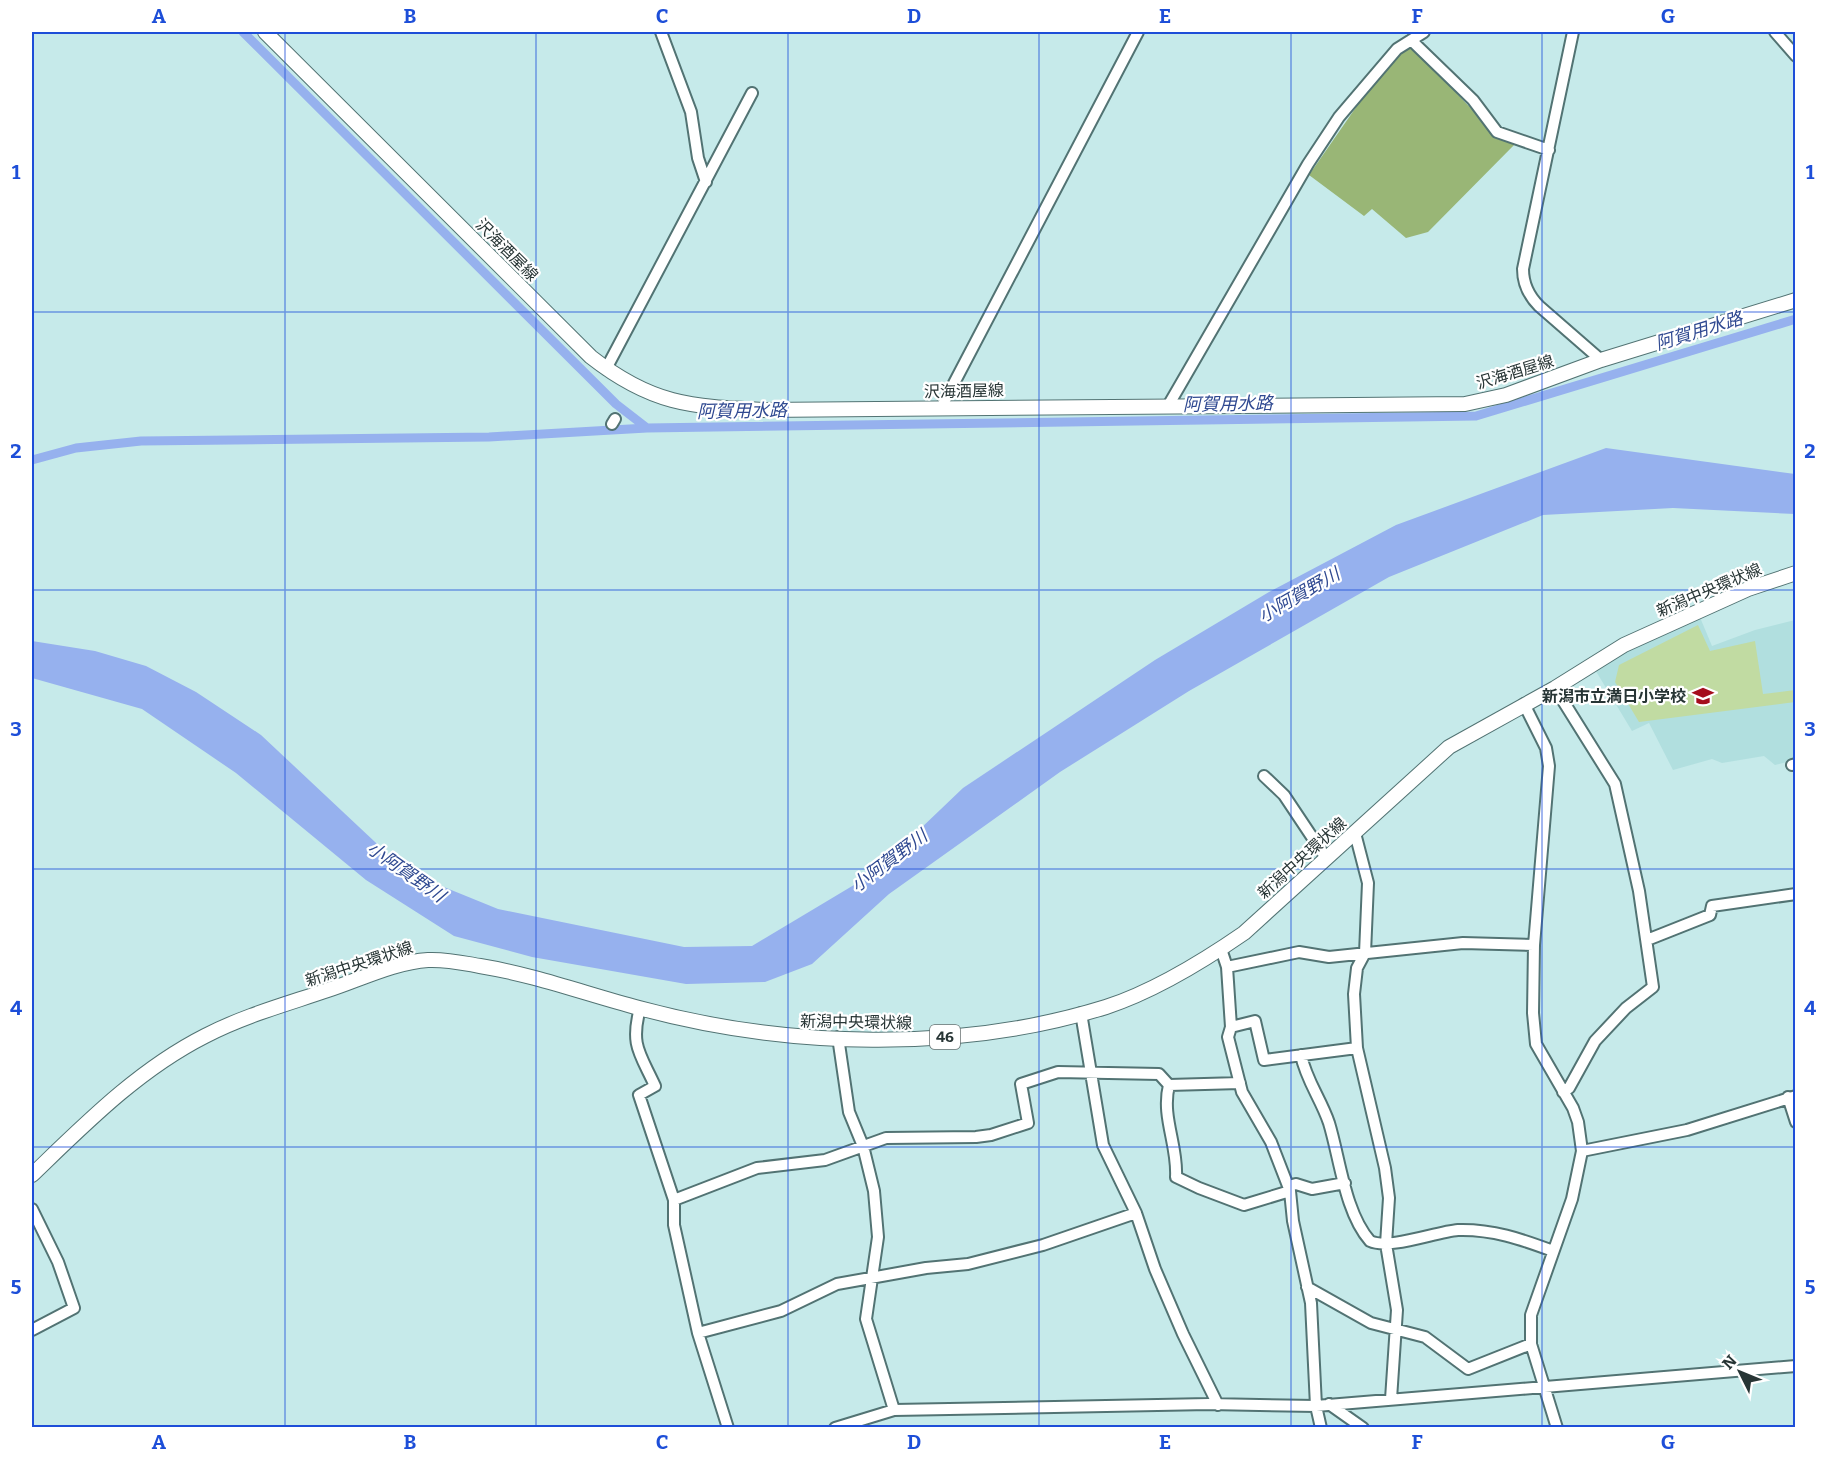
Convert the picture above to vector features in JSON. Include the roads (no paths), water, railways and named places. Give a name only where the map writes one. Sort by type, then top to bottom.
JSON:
[{"type":"main road","name":"沢海酒屋線","points":[[264,32],[591,357],[629,384],[662,399],[697,407],[764,410],[1465,404],[1506,394],[1601,360],[1796,300]]},
{"type":"main road","name":"新潟中央環状線","points":[[32,1175],[105,1105],[144,1075],[202,1037],[282,1006],[427,960],[451,961],[503,970],[640,1008],[740,1031],[790,1037],[913,1041],[992,1032],[1081,1013],[1150,989],[1221,949],[1260,920],[1449,747],[1555,688],[1624,645],[1748,590],[1796,573]]},
{"type":"street","points":[[661,32],[691,112],[698,158],[706,182]]},
{"type":"street","points":[[941,408],[1138,32]]},
{"type":"street","points":[[1168,406],[1308,164],[1339,117],[1397,49],[1424,32]]},
{"type":"street","points":[[1573,32],[1550,150],[1523,269],[1523,280],[1530,297],[1601,360]]},
{"type":"street","points":[[1775,32],[1796,56]]},
{"type":"street","points":[[1411,40],[1473,100],[1497,132],[1550,150]]},
{"type":"street","points":[[606,369],[752,93]]},
{"type":"street","points":[[1555,688],[1615,784],[1647,940],[1653,987],[1626,1008],[1595,1041],[1569,1088],[1563,1092]]},
{"type":"street","points":[[1524,704],[1546,748],[1549,766],[1534,945],[1532,989],[1536,1044],[1578,1122],[1582,1151],[1572,1199],[1531,1315],[1530,1344],[1557,1428]]},
{"type":"street","points":[[1264,776],[1284,795],[1326,858]]},
{"type":"street","points":[[1355,833],[1368,883],[1365,953],[1357,968],[1354,994],[1357,1048],[1385,1167],[1389,1198],[1386,1244],[1396,1310],[1391,1399]]},
{"type":"street","points":[[1647,940],[1710,915],[1712,906],[1796,894]]},
{"type":"street","points":[[1227,967],[1299,952],[1329,957],[1462,943],[1534,945]]},
{"type":"street","points":[[1221,949],[1227,967],[1231,1027],[1228,1037],[1240,1083],[1247,1103],[1278,1158],[1289,1189],[1293,1221],[1311,1303],[1316,1406],[1321,1428]]},
{"type":"street","points":[[640,1008],[634,1031],[635,1044],[655,1086],[639,1095],[674,1200],[674,1225],[698,1333],[728,1428]]},
{"type":"street","points":[[1081,1013],[1103,1145],[1136,1213],[1155,1269],[1218,1406]]},
{"type":"street","points":[[1231,1027],[1255,1021],[1264,1060],[1357,1048]]},
{"type":"street","points":[[838,1037],[849,1112],[863,1146],[874,1191],[878,1237],[866,1319],[894,1410]]},
{"type":"street","points":[[1301,1055],[1308,1081],[1328,1121],[1356,1217],[1366,1236],[1375,1243],[1386,1244],[1458,1230],[1486,1231],[1509,1235],[1553,1251]]},
{"type":"street","points":[[674,1200],[757,1168],[825,1160],[886,1138],[991,1135],[1028,1124],[1021,1084],[1058,1072],[1090,1075],[1159,1074],[1169,1085],[1167,1127],[1177,1165],[1176,1177],[1199,1188],[1244,1205],[1289,1189],[1296,1184],[1312,1189],[1345,1183]]},
{"type":"street","points":[[1169,1085],[1240,1083]]},
{"type":"street","points":[[1582,1151],[1686,1130],[1792,1097],[1796,1122]]},
{"type":"street","points":[[32,1209],[58,1262],[74,1308],[32,1330]]},
{"type":"street","points":[[698,1333],[781,1311],[837,1284],[968,1264],[1043,1245],[1136,1213]]},
{"type":"street","points":[[1307,1287],[1371,1323],[1431,1340],[1467,1369],[1530,1344]]},
{"type":"street","points":[[835,1428],[894,1410],[1316,1406],[1796,1366]]},
{"type":"street","points":[[1329,1404],[1362,1428]]},
{"type":"water","name":"小阿賀野川","points":[[1606,448],[1795,474],[1795,514],[1673,508],[1543,515],[1389,577],[1189,691],[1060,772],[889,894],[812,964],[765,982],[686,984],[532,957],[454,936],[366,880],[236,773],[142,709],[32,678],[32,641],[95,651],[146,666],[196,692],[261,735],[407,872],[498,909],[684,947],[752,946],[874,873],[963,788],[1155,660],[1269,592],[1396,525]]},
{"type":"waterway","points":[[243,32],[616,404],[647,428]]},
{"type":"waterway","name":"阿賀用水路","points":[[32,460],[76,448],[141,441],[489,437],[647,428],[1476,416],[1796,319]]},
{"type":"place","name":"新潟市立満日小学校","points":[[1703,696]]}]
